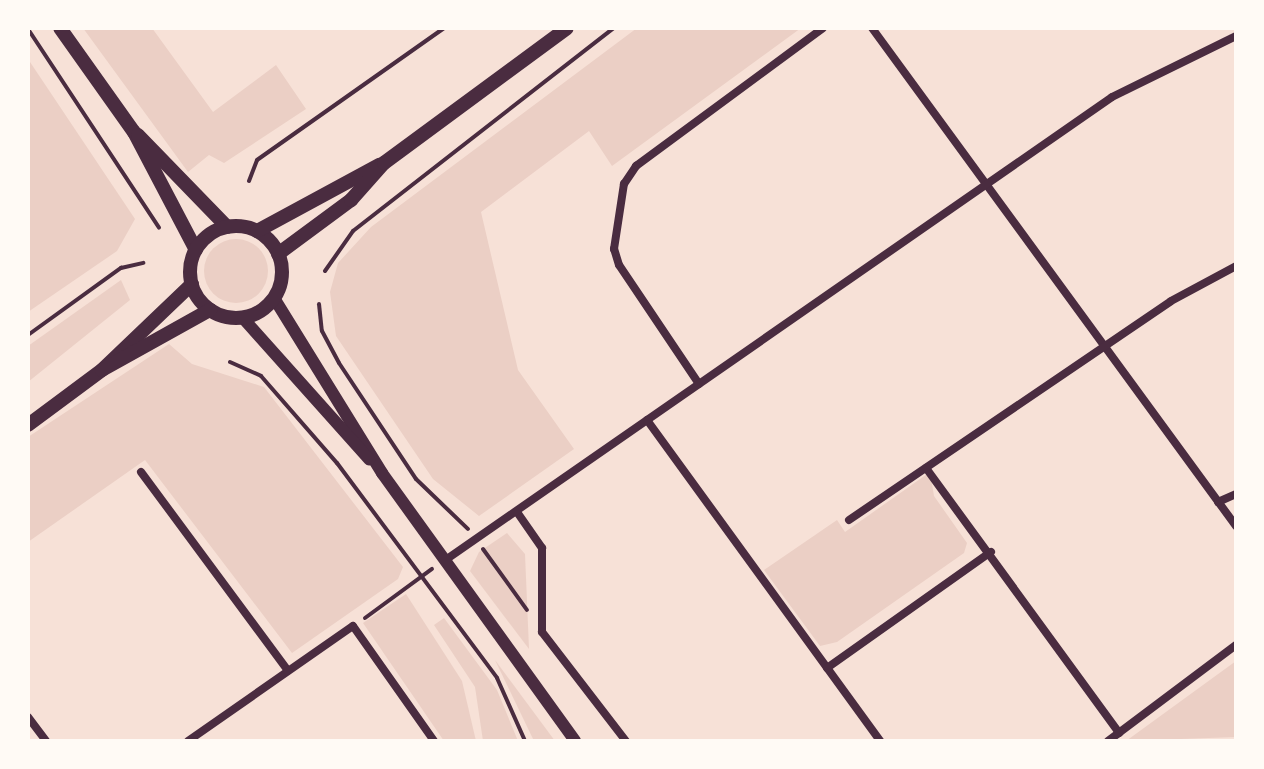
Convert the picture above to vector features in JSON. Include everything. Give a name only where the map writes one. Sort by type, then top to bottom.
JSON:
[{"type":"main road","points":[[60,28],[134,132],[196,250],[192,284],[210,310]]},
{"type":"main road","points":[[134,132],[227,227],[257,231],[384,163],[567,28]]},
{"type":"main road","points":[[278,254],[351,200],[384,163]]},
{"type":"main road","points":[[196,250],[227,227]]},
{"type":"main road","points":[[28,425],[102,370],[210,310],[242,317],[274,298],[278,254],[257,231]]},
{"type":"main road","points":[[102,370],[126,339],[192,284]]},
{"type":"street","points":[[699,384],[619,265],[614,249],[624,184],[636,166],[823,28]]},
{"type":"street","points":[[872,28],[1236,526]]},
{"type":"street","points":[[444,561],[1112,97],[1236,36]]},
{"type":"street","points":[[849,520],[1104,346],[1236,266]]},
{"type":"street","points":[[274,298],[382,473],[575,741]]},
{"type":"street","points":[[242,317],[382,473]]},
{"type":"street","points":[[647,420],[880,741]]},
{"type":"street","points":[[926,468],[991,552],[1119,733]]},
{"type":"street","points":[[141,472],[288,671]]},
{"type":"street","points":[[1218,502],[1236,494]]},
{"type":"street","points":[[517,512],[542,548],[542,632],[626,741]]},
{"type":"street","points":[[827,668],[991,552]]},
{"type":"street","points":[[188,741],[353,626],[434,741]]},
{"type":"street","points":[[1108,741],[1236,645]]},
{"type":"street","points":[[28,717],[46,741]]},
{"type":"path","points":[[249,181],[257,160],[444,28]]},
{"type":"path","points":[[325,271],[353,231],[614,28]]},
{"type":"path","points":[[28,29],[159,228]]},
{"type":"path","points":[[28,335],[121,268],[143,263]]},
{"type":"path","points":[[319,304],[322,331],[339,363],[416,479],[476,540],[542,632]]},
{"type":"path","points":[[230,362],[261,376],[292,407],[497,678],[525,741]]},
{"type":"path","points":[[353,626],[444,561]]},
{"type":"shaded area","points":[[83,28],[152,28],[213,112],[276,65],[306,109],[224,163],[209,155],[188,172]]},
{"type":"shaded area","points":[[637,28],[801,28],[612,166],[589,131],[481,212],[518,370],[574,449],[479,516],[433,479],[336,336],[330,292],[338,263],[371,227]]},
{"type":"shaded area","points":[[28,59],[135,219],[117,251],[28,312]]},
{"type":"shaded area","points":[[236,239],[254,245],[262,253],[268,271],[262,289],[254,297],[236,303],[218,297],[210,289],[204,271],[210,253],[218,245]]},
{"type":"shaded area","points":[[121,280],[130,300],[28,382],[28,346]]},
{"type":"shaded area","points":[[169,344],[192,364],[264,387],[403,567],[398,579],[292,653],[145,460],[28,542],[28,437]]},
{"type":"shaded area","points":[[930,472],[934,496],[967,543],[964,553],[837,642],[820,646],[764,570],[837,520],[845,532]]},
{"type":"shaded area","points":[[507,533],[525,554],[529,649],[470,571],[479,552]]},
{"type":"shaded area","points":[[406,594],[462,681],[476,741],[444,741],[363,623]]},
{"type":"shaded area","points":[[444,618],[497,690],[518,741],[483,741],[475,687],[434,625]]},
{"type":"shaded area","points":[[495,660],[555,741],[534,741]]},
{"type":"shaded area","points":[[1236,661],[1236,737],[1126,741]]}]
